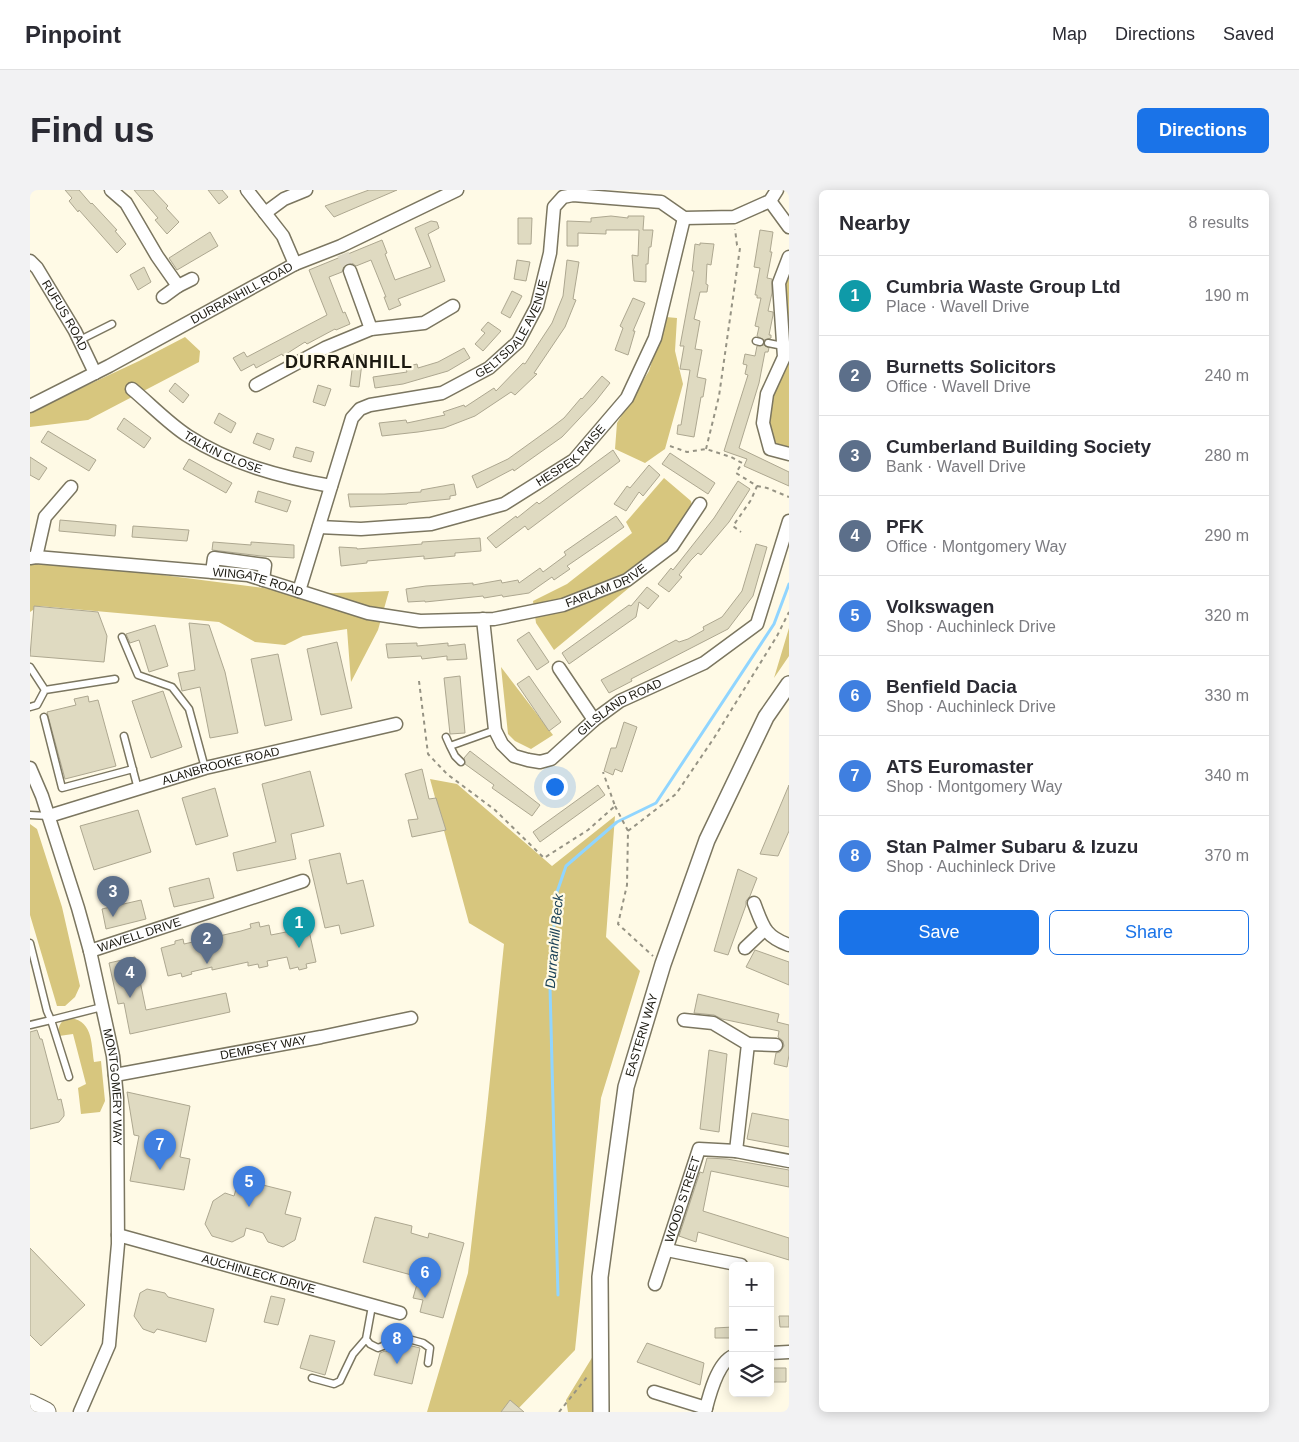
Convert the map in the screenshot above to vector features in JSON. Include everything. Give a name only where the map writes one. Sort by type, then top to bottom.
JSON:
[{"type":"main road","points":[[30,1404],[46,1412]]},
{"type":"street","points":[[110,190],[126,203],[157,256],[178,286]]},
{"type":"street","points":[[247,190],[283,236],[295,264]]},
{"type":"street","points":[[265,212],[284,199],[306,190]]},
{"type":"street","name":"DURRANHILL ROAD","points":[[30,406],[95,373],[295,264],[342,250],[457,190]]},
{"type":"street","points":[[684,218],[734,217],[770,201],[777,190]]},
{"type":"street","name":"GELTSDALE AVENUE","points":[[299,591],[352,418],[360,409],[370,405],[442,393],[489,368],[518,342],[537,306],[550,253],[554,207],[563,197],[573,195],[661,202],[684,218]]},
{"type":"street","points":[[770,201],[789,228]]},
{"type":"street","name":"HESPEK RAISE","points":[[319,527],[361,529],[431,524],[504,504],[574,460],[627,398],[655,338],[684,218]]},
{"type":"street","points":[[789,257],[784,284],[779,284],[784,357],[767,394],[763,423],[770,449],[789,454]]},
{"type":"street","name":"RUFUS ROAD","points":[[30,261],[37,268],[80,340],[95,373]]},
{"type":"street","points":[[350,271],[371,329]]},
{"type":"street","points":[[163,297],[192,279]]},
{"type":"street","points":[[256,385],[325,348],[371,329],[424,323],[453,306]]},
{"type":"street","name":"TALKIN CLOSE","points":[[132,389],[187,436],[232,460],[299,480],[331,486]]},
{"type":"street","points":[[33,558],[45,517],[71,487]]},
{"type":"street","name":"FARLAM DRIVE","points":[[483,619],[494,619],[563,605],[627,580],[672,546],[700,504]]},
{"type":"street","name":"GILSLAND ROAD","points":[[483,619],[496,730],[502,744],[514,756],[540,762],[551,759],[594,720],[620,701],[704,663],[756,624],[789,522]]},
{"type":"street","name":"WINGATE ROAD","points":[[33,558],[248,575],[368,612],[420,621],[483,619]]},
{"type":"street","points":[[559,668],[594,720]]},
{"type":"street","name":"EASTERN WAY","points":[[601,1412],[600,1277],[626,1087],[663,964],[708,840],[766,717],[789,684]]},
{"type":"street","name":"ALANBROOKE ROAD","points":[[49,816],[206,768],[396,724]]},
{"type":"street","name":"MONTGOMERY WAY","points":[[30,768],[49,816],[90,951],[113,1056],[117,1098],[118,1235],[109,1345],[80,1412]]},
{"type":"street","name":"WAVELL DRIVE","points":[[90,951],[304,881]]},
{"type":"street","points":[[754,903],[764,930],[777,940],[789,945]]},
{"type":"street","points":[[745,948],[764,930]]},
{"type":"street","name":"DEMPSEY WAY","points":[[114,1075],[320,1037],[411,1018]]},
{"type":"street","points":[[684,1020],[713,1023],[748,1044],[776,1045]]},
{"type":"street","points":[[736,1151],[748,1044]]},
{"type":"street","name":"WOOD STREET","points":[[655,1284],[700,1149],[736,1151],[789,1161]]},
{"type":"street","name":"AUCHINLECK DRIVE","points":[[118,1235],[400,1313]]},
{"type":"street","name":"WOOD STREET","points":[[667,1250],[729,1263]]},
{"type":"street","points":[[774,1353],[789,1352]]},
{"type":"street","points":[[654,1392],[705,1410],[719,1371],[729,1358]]},
{"type":"lane","points":[[80,340],[112,324]]},
{"type":"lane","points":[[768,343],[783,346]]},
{"type":"lane","points":[[122,637],[138,675],[172,687],[189,710],[206,768]]},
{"type":"lane","points":[[30,667],[45,690]]},
{"type":"lane","points":[[45,690],[115,679]]},
{"type":"lane","points":[[30,707],[37,705],[45,690]]},
{"type":"lane","points":[[44,717],[62,788],[133,769]]},
{"type":"lane","points":[[450,746],[496,730]]},
{"type":"lane","points":[[124,736],[138,789]]},
{"type":"lane","points":[[446,737],[455,756],[461,762]]},
{"type":"lane","points":[[30,815],[49,816]]},
{"type":"lane","points":[[30,943],[47,1011],[52,1020],[69,1077]]},
{"type":"lane","points":[[30,1025],[102,1007]]},
{"type":"lane","points":[[312,1378],[334,1384],[340,1381],[353,1354],[366,1339],[372,1306]]},
{"type":"lane","points":[[366,1339],[375,1348],[383,1346],[394,1334],[423,1343],[430,1348],[428,1363]]},
{"type":"lane","points":[[30,1404],[35,1412]]},
{"type":"path","points":[[706,449],[718,396],[740,248],[737,245],[734,217]]},
{"type":"path","points":[[670,446],[687,452],[706,449],[730,457],[742,463],[736,474],[757,486],[789,497]]},
{"type":"path","points":[[741,532],[733,526],[751,500],[757,486]]},
{"type":"path","points":[[628,831],[676,794],[777,636],[789,612]]},
{"type":"path","points":[[419,681],[428,754],[446,774],[495,810],[544,858],[588,830],[614,806]]},
{"type":"path","points":[[603,772],[614,806],[628,831],[627,885],[618,924],[663,964]]},
{"type":"path","points":[[559,1412],[588,1376]]},
{"type":"shaded area","points":[[789,266],[789,449],[770,445],[766,405],[785,360],[783,284]]},
{"type":"shaded area","points":[[666,317],[677,318],[675,351],[683,384],[665,449],[645,463],[615,449],[617,423],[649,371]]},
{"type":"shaded area","points":[[185,337],[200,351],[199,362],[88,420],[30,427],[30,412],[139,361]]},
{"type":"shaded area","points":[[664,478],[691,501],[692,506],[658,559],[630,587],[554,650],[536,623],[533,601],[567,584],[632,533],[626,522]]},
{"type":"shaded area","points":[[30,562],[139,572],[310,594],[389,591],[378,630],[351,682],[347,629],[303,636],[285,645],[255,642],[219,622],[39,606],[30,612]]},
{"type":"shaded area","points":[[789,628],[789,656],[774,678]]},
{"type":"shaded area","points":[[501,667],[553,735],[531,749],[515,741],[508,734]]},
{"type":"shaded area","points":[[430,779],[457,784],[552,866],[615,816],[606,937],[640,971],[601,1098],[575,1350],[515,1412],[427,1412],[468,1273],[504,944],[469,923]]},
{"type":"shaded area","points":[[30,824],[37,829],[62,907],[80,986],[75,997],[65,1006],[57,1006],[30,915]]},
{"type":"shaded area","points":[[66,1018],[75,1019],[86,1027],[91,1039],[94,1062],[101,1061],[105,1101],[100,1112],[81,1114],[78,1088],[86,1084],[73,1034],[59,1036],[58,1033],[62,1022]]},
{"type":"shaded area","points":[[593,1356],[593,1412],[568,1412],[566,1400]]},
{"type":"building","points":[[65,190],[79,190],[117,230],[115,231],[126,244],[117,253],[79,210],[78,212],[69,201],[72,198]]},
{"type":"building","points":[[134,190],[153,190],[168,206],[166,208],[179,222],[167,234],[155,220],[158,218]]},
{"type":"building","points":[[208,190],[222,190],[228,197],[219,204]]},
{"type":"building","points":[[369,190],[397,190],[334,217],[325,206]]},
{"type":"building","points":[[611,216],[628,218],[628,216],[644,216],[643,230],[653,230],[648,264],[646,264],[646,282],[634,281],[632,255],[638,256],[639,230],[606,230],[606,234],[578,233],[578,246],[567,246],[567,221],[591,222],[591,218]]},
{"type":"building","points":[[518,218],[532,218],[531,244],[518,244]]},
{"type":"building","points":[[431,221],[437,222],[439,228],[428,234],[445,281],[398,299],[401,305],[389,310],[384,297],[386,297],[371,260],[356,266],[352,263],[347,264],[342,272],[329,277],[343,313],[345,312],[350,324],[335,329],[307,344],[305,342],[283,356],[282,354],[256,368],[254,364],[241,371],[233,358],[244,352],[247,357],[327,315],[309,270],[382,240],[395,280],[431,267],[415,228]]},
{"type":"building","points":[[760,230],[773,232],[770,252],[772,252],[767,278],[772,279],[772,293],[768,311],[773,312],[773,315],[769,335],[771,335],[771,338],[764,340],[757,336],[759,327],[755,326],[761,298],[757,298],[757,295],[755,295],[760,268],[754,267]]},
{"type":"building","points":[[210,232],[218,246],[177,270],[169,258]]},
{"type":"building","points":[[700,243],[714,244],[711,265],[707,264],[707,292],[700,292],[694,319],[700,321],[695,349],[702,350],[697,377],[706,379],[694,437],[677,434],[678,425],[681,425],[690,370],[680,369],[684,346],[680,346],[694,271],[692,271],[695,244],[700,245]]},
{"type":"building","points":[[517,260],[530,262],[526,281],[514,279]]},
{"type":"building","points":[[567,260],[579,262],[573,299],[576,300],[565,327],[534,373],[537,374],[515,395],[511,392],[475,416],[444,428],[382,436],[379,423],[406,420],[407,423],[445,415],[443,412],[464,405],[465,407],[494,388],[496,391],[523,363],[525,364],[552,323],[563,296]]},
{"type":"building","points":[[144,267],[151,282],[138,290],[130,275]]},
{"type":"building","points":[[512,291],[522,296],[510,318],[501,313]]},
{"type":"building","points":[[633,298],[645,303],[633,331],[635,331],[628,355],[615,350],[623,328],[620,326]]},
{"type":"building","points":[[488,322],[501,331],[483,351],[475,344],[485,333],[481,330]]},
{"type":"building","points":[[764,345],[769,348],[768,352],[765,352],[759,383],[739,448],[789,472],[789,486],[744,466],[747,459],[724,451],[748,375],[745,374],[747,365],[743,364],[745,354],[755,356],[757,346]]},
{"type":"building","points":[[464,348],[470,358],[448,371],[403,384],[375,388],[373,377],[407,372],[405,367],[417,364],[418,368],[438,362]]},
{"type":"building","points":[[354,354],[363,355],[359,387],[350,386]]},
{"type":"building","points":[[602,376],[610,383],[562,437],[514,471],[513,469],[477,488],[472,476],[508,459],[564,418]]},
{"type":"building","points":[[175,383],[189,395],[183,403],[169,391]]},
{"type":"building","points":[[318,385],[331,389],[325,406],[313,402]]},
{"type":"building","points":[[219,413],[236,423],[231,433],[214,423]]},
{"type":"building","points":[[124,418],[151,438],[144,448],[117,429]]},
{"type":"building","points":[[48,431],[96,460],[89,471],[41,442]]},
{"type":"building","points":[[257,433],[274,439],[270,450],[253,443]]},
{"type":"building","points":[[296,447],[314,452],[311,462],[293,457]]},
{"type":"building","points":[[613,450],[620,461],[528,530],[525,526],[496,548],[487,538],[537,502],[539,504]]},
{"type":"building","points":[[670,453],[715,483],[708,494],[662,464]]},
{"type":"building","points":[[30,457],[47,468],[39,480],[30,475]]},
{"type":"building","points":[[189,459],[232,483],[226,493],[183,469]]},
{"type":"building","points":[[649,465],[660,475],[643,496],[639,492],[626,511],[614,504],[627,486],[630,488]]},
{"type":"building","points":[[738,481],[750,489],[729,522],[701,555],[698,553],[691,560],[679,575],[682,577],[669,592],[658,584],[671,568],[673,570],[714,518]]},
{"type":"building","points":[[454,484],[456,495],[450,496],[450,499],[407,504],[350,507],[348,494],[421,492],[421,490]]},
{"type":"building","points":[[258,491],[291,501],[287,512],[255,502]]},
{"type":"building","points":[[616,516],[624,527],[567,566],[570,569],[554,580],[552,577],[529,593],[503,597],[502,595],[484,598],[483,596],[408,602],[406,589],[473,583],[473,585],[501,580],[502,583],[518,580],[519,583],[540,568],[543,572],[566,555],[564,552]]},
{"type":"building","points":[[60,520],[116,525],[115,536],[59,531]]},
{"type":"building","points":[[133,526],[189,530],[187,541],[132,537]]},
{"type":"building","points":[[480,538],[481,551],[455,553],[455,556],[424,559],[424,556],[367,561],[367,563],[341,566],[339,547],[357,549]]},
{"type":"building","points":[[213,542],[251,545],[251,542],[294,545],[294,558],[212,550]]},
{"type":"building","points":[[756,544],[767,547],[753,596],[728,629],[631,679],[632,681],[609,693],[601,680],[676,640],[679,642],[688,639],[704,630],[703,627],[722,617],[742,591]]},
{"type":"building","points":[[647,587],[659,596],[648,609],[639,602],[636,617],[569,664],[562,653],[629,605],[631,606]]},
{"type":"building","points":[[34,606],[98,612],[107,636],[104,662],[30,656]]},
{"type":"building","points":[[189,623],[209,625],[225,672],[238,733],[210,738],[200,687],[182,691],[178,673],[195,670]]},
{"type":"building","points":[[155,625],[168,666],[149,672],[139,640],[130,643],[126,634]]},
{"type":"building","points":[[529,632],[549,662],[537,670],[517,640]]},
{"type":"building","points":[[337,642],[352,708],[321,715],[307,649]]},
{"type":"building","points":[[417,643],[417,646],[448,643],[448,646],[465,644],[467,659],[447,660],[447,656],[422,659],[421,656],[388,658],[386,644]]},
{"type":"building","points":[[278,654],[292,720],[265,726],[251,659]]},
{"type":"building","points":[[460,676],[465,733],[450,734],[444,678]]},
{"type":"building","points":[[529,676],[561,722],[549,731],[517,684]]},
{"type":"building","points":[[163,691],[182,747],[151,758],[132,701]]},
{"type":"building","points":[[88,696],[89,702],[98,700],[116,766],[65,779],[47,712],[76,705],[74,699]]},
{"type":"building","points":[[624,722],[637,727],[622,772],[615,769],[613,775],[604,771],[611,748],[616,748]]},
{"type":"building","points":[[470,751],[540,805],[532,816],[492,788],[494,785],[465,764],[464,758]]},
{"type":"building","points":[[422,769],[429,799],[436,798],[446,830],[412,837],[408,820],[418,819],[405,774]]},
{"type":"building","points":[[310,771],[324,826],[291,834],[296,859],[237,871],[233,853],[276,842],[262,784]]},
{"type":"building","points":[[598,785],[605,795],[540,842],[533,832]]},
{"type":"building","points":[[789,785],[789,831],[778,856],[760,854]]},
{"type":"building","points":[[215,788],[228,836],[196,845],[182,798]]},
{"type":"building","points":[[138,810],[151,852],[94,870],[80,826]]},
{"type":"building","points":[[340,853],[347,884],[363,880],[374,926],[341,934],[339,925],[325,928],[309,860]]},
{"type":"building","points":[[738,869],[757,878],[746,901],[728,955],[714,951]]},
{"type":"building","points":[[209,878],[214,898],[174,907],[169,888]]},
{"type":"building","points":[[141,900],[146,919],[106,929],[102,909]]},
{"type":"building","points":[[259,922],[260,927],[269,925],[271,935],[291,931],[290,927],[299,925],[300,928],[308,926],[316,962],[306,964],[307,968],[299,970],[298,967],[290,969],[287,957],[267,961],[268,966],[259,968],[258,964],[248,966],[248,962],[212,970],[212,967],[191,972],[192,974],[182,977],[181,973],[168,976],[161,948],[175,944],[175,941],[183,939],[184,944],[241,931],[251,928],[250,924]]},
{"type":"building","points":[[755,950],[789,962],[789,985],[746,967]]},
{"type":"building","points":[[135,957],[146,1010],[226,993],[230,1012],[130,1034],[124,1003],[118,1004],[109,963]]},
{"type":"building","points":[[698,994],[779,1014],[777,1022],[789,1025],[787,1067],[774,1064],[776,1053],[780,1052],[784,1046],[783,1041],[778,1037],[779,1031],[722,1019],[714,1015],[694,1013]]},
{"type":"building","points":[[37,1030],[40,1039],[42,1039],[58,1100],[61,1099],[64,1116],[59,1122],[30,1129],[30,1032]]},
{"type":"building","points":[[709,1050],[727,1054],[719,1132],[700,1129]]},
{"type":"building","points":[[127,1092],[190,1106],[180,1157],[190,1159],[184,1190],[130,1181],[139,1136],[134,1135]]},
{"type":"building","points":[[752,1113],[789,1120],[789,1147],[747,1139]]},
{"type":"building","points":[[707,1158],[727,1159],[789,1170],[789,1187],[711,1171],[703,1211],[789,1238],[789,1260],[698,1232],[696,1242],[679,1236],[700,1172],[703,1173]]},
{"type":"building","points":[[239,1179],[291,1192],[285,1214],[301,1218],[295,1240],[283,1247],[268,1242],[263,1233],[246,1228],[244,1236],[232,1242],[212,1236],[205,1224],[213,1201],[225,1193],[234,1196]]},
{"type":"building","points":[[375,1217],[412,1226],[411,1233],[428,1238],[429,1233],[464,1243],[443,1318],[420,1312],[423,1300],[413,1298],[419,1277],[363,1262]]},
{"type":"building","points":[[30,1248],[85,1305],[41,1346],[30,1335]]},
{"type":"building","points":[[147,1289],[165,1293],[168,1297],[214,1309],[206,1342],[157,1329],[154,1333],[143,1329],[134,1316],[140,1293]]},
{"type":"building","points":[[271,1296],[285,1299],[278,1325],[264,1322]]},
{"type":"building","points":[[779,1316],[789,1316],[789,1327],[780,1327]]},
{"type":"building","points":[[729,1327],[729,1338],[715,1338],[715,1328]]},
{"type":"building","points":[[310,1335],[335,1341],[325,1375],[300,1368]]},
{"type":"building","points":[[396,1342],[420,1348],[412,1384],[374,1375],[380,1353],[385,1351],[394,1353]]},
{"type":"building","points":[[647,1343],[704,1363],[700,1385],[637,1362]]},
{"type":"building","points":[[774,1368],[786,1368],[786,1382],[774,1382]]},
{"type":"building","points":[[510,1400],[524,1412],[501,1412]]},
{"type":"waterway","name":"Durranhill Beck","points":[[558,1295],[550,987],[556,895],[566,866],[617,822],[656,803],[774,624],[789,584]]},
{"type":"tunnel","points":[[343,254],[350,271]]},
{"type":"place","name":"Cumberland Building Society","points":[[113,917]]},
{"type":"place","name":"Cumbria Waste Group Ltd","points":[[299,948]]},
{"type":"place","name":"Burnetts Solicitors","points":[[207,964]]},
{"type":"place","name":"PFK","points":[[130,998]]},
{"type":"place","name":"ATS Euromaster","points":[[160,1170]]},
{"type":"place","name":"Volkswagen","points":[[249,1207]]},
{"type":"place","name":"Benfield Dacia","points":[[425,1298]]},
{"type":"place","name":"Stan Palmer Subaru & Izuzu","points":[[397,1364]]},
{"type":"district","name":"DURRANHILL","points":[[349,362]]}]
